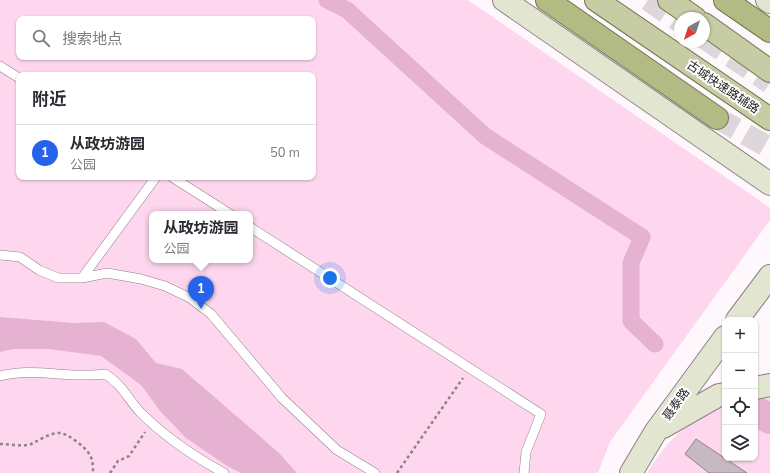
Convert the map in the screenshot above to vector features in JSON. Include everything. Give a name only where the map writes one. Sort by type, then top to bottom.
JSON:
[{"type":"highway","points":[[547,0],[717,118]]},
{"type":"highway","points":[[725,0],[770,31]]},
{"type":"main road","points":[[504,0],[770,184]]},
{"type":"main road","name":"古城快速路辅路","points":[[596,0],[770,119]]},
{"type":"main road","points":[[669,0],[686,12]]},
{"type":"main road","points":[[710,28],[770,71]]},
{"type":"main road","points":[[739,317],[770,276]]},
{"type":"main road","name":"聂泰路","points":[[631,473],[656,431],[722,341]]},
{"type":"main road","points":[[758,387],[770,385]]},
{"type":"main road","points":[[656,431],[722,394]]},
{"type":"lane","points":[[0,66],[16,76]]},
{"type":"lane","points":[[82,278],[154,180]]},
{"type":"lane","points":[[177,180],[225,211]]},
{"type":"lane","points":[[253,229],[541,414],[526,452],[524,473]]},
{"type":"lane","points":[[0,255],[20,257],[38,270],[58,278],[82,278],[106,273],[141,279],[165,286],[190,298],[211,314],[282,398],[331,445],[375,473]]},
{"type":"lane","points":[[0,376],[31,372],[70,375],[105,374],[125,391],[139,410],[150,421],[180,447],[224,473]]},
{"type":"path","points":[[397,473],[470,368]]},
{"type":"path","points":[[110,473],[118,461],[129,456],[144,434],[150,421]]},
{"type":"path","points":[[0,444],[20,446],[32,444],[38,439],[59,433],[66,434],[89,454],[93,465],[93,473]]},
{"type":"shaded area","points":[[0,0],[468,0],[770,208],[770,220],[610,442],[598,473],[0,473]]},
{"type":"shaded area","points":[[0,317],[74,323],[104,322],[136,339],[156,363],[182,369],[279,453],[297,473],[241,473],[227,466],[186,438],[160,411],[141,385],[101,356],[49,349],[13,349],[0,352]]},
{"type":"shaded area","points":[[770,393],[770,473],[647,473],[672,440],[690,425],[722,405],[722,461],[758,461],[758,395]]},
{"type":"building","points":[[696,439],[722,456],[722,461],[729,461],[747,473],[709,473],[685,454]]},
{"type":"waterway","points":[[327,0],[347,10],[485,136],[642,237],[631,263],[631,321],[655,344]]},
{"type":"waterway","points":[[760,413],[770,419]]},
{"type":"tunnel","points":[[648,0],[674,18]]},
{"type":"tunnel","points":[[710,42],[770,83]]},
{"type":"tunnel","points":[[717,118],[770,148]]},
{"type":"place","name":"从政坊游园","points":[[201,309]]}]
